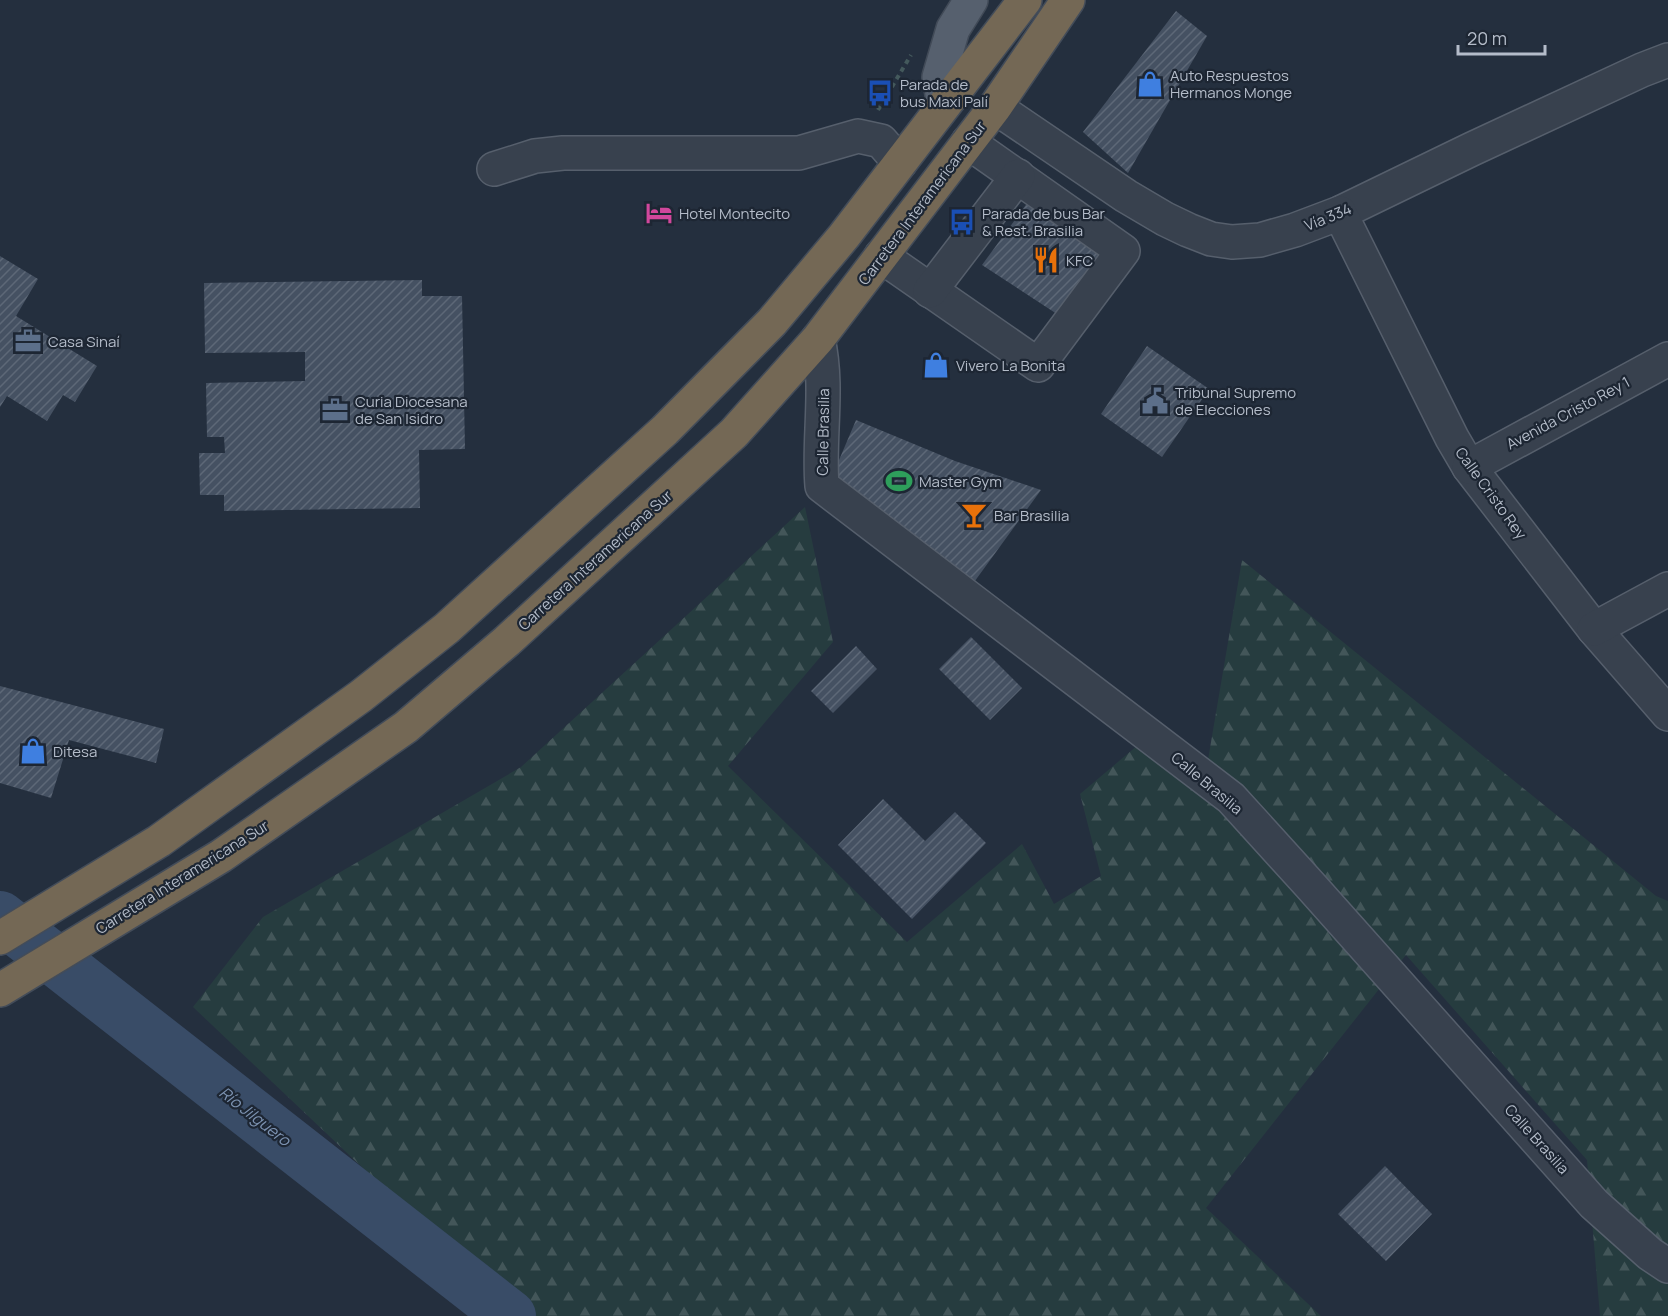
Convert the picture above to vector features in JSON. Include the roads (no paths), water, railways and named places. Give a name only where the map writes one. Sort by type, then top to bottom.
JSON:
[{"type":"highway","points":[[0,938],[159,841],[361,696],[447,628],[665,430],[772,322],[844,236],[1025,0]]},
{"type":"highway","points":[[922,135],[995,107],[1002,73],[1022,17],[1031,0]]},
{"type":"highway","name":"Carretera Interamericana Sur","points":[[6,986],[221,856],[406,727],[507,641],[734,433],[818,339],[995,107],[1068,0]]},
{"type":"highway","points":[[755,412],[808,333],[893,194],[899,179],[900,163]]},
{"type":"main road","points":[[944,105],[939,77],[954,29],[971,0]]},
{"type":"street","name":"Vía 334","points":[[995,107],[1126,196],[1165,219],[1211,239],[1232,242],[1260,240],[1340,213],[1472,149],[1668,60]]},
{"type":"street","points":[[494,169],[535,156],[563,153],[799,153],[858,136],[881,141],[900,163]]},
{"type":"street","points":[[881,256],[1038,364],[1123,250],[968,142]]},
{"type":"street","points":[[930,291],[1018,176]]},
{"type":"street","name":"Calle Cristo Rey","points":[[1340,213],[1452,438],[1469,467],[1594,629],[1668,714]]},
{"type":"street","name":"Calle Brasilia","points":[[818,339],[824,375],[820,464],[822,486],[1231,798],[1594,1204],[1650,1254],[1668,1266]]},
{"type":"street","name":"Avenida Cristo Rey 1","points":[[1469,467],[1668,359]]},
{"type":"street","points":[[1594,629],[1668,589]]},
{"type":"waterway","name":"Río Jilguero","points":[[0,917],[510,1316]]},
{"type":"place","name":"Auto Respuestos Hermanos Monge","points":[[1150,84]]},
{"type":"place","name":"Parada de bus Maxi Palí","points":[[880,93]]},
{"type":"place","name":"Hotel Montecito","points":[[659,213]]},
{"type":"place","name":"Parada de bus Bar & Rest. Brasilia","points":[[962,222]]},
{"type":"place","name":"KFC","points":[[1046,260]]},
{"type":"place","name":"Casa Sinaí","points":[[28,341]]},
{"type":"place","name":"Vivero La Bonita","points":[[936,365]]},
{"type":"place","name":"Tribunal Supremo de Elecciones","points":[[1155,401]]},
{"type":"place","name":"Curia Diocesana de San Isidro","points":[[335,410]]},
{"type":"place","name":"Master Gym","points":[[899,481]]},
{"type":"place","name":"Bar Brasilia","points":[[974,515]]},
{"type":"place","name":"Ditesa","points":[[33,751]]}]
